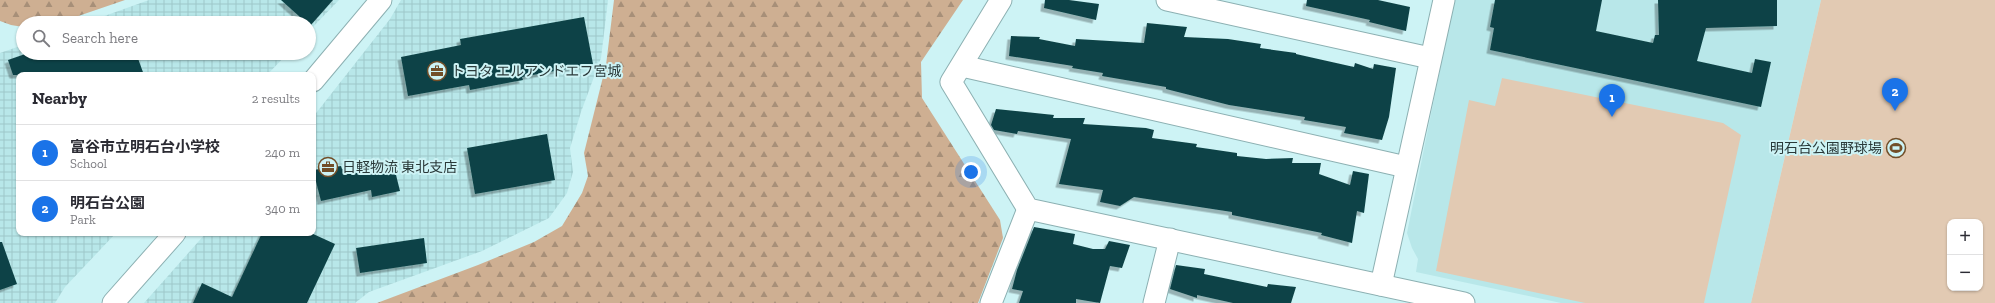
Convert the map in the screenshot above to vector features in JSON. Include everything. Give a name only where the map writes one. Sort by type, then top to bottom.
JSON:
[{"type":"street","points":[[316,77],[381,0]]},
{"type":"street","points":[[1001,0],[951,82],[1028,209],[1464,303]]},
{"type":"street","points":[[1167,0],[1430,58]]},
{"type":"street","points":[[1381,285],[1444,0]]},
{"type":"street","points":[[962,66],[1406,167]]},
{"type":"street","points":[[991,303],[1028,209]]},
{"type":"street","points":[[113,303],[172,236]]},
{"type":"street","points":[[1154,303],[1170,239]]},
{"type":"shaded area","points":[[149,0],[339,0],[316,24],[316,16],[104,16]]},
{"type":"shaded area","points":[[401,0],[608,0],[601,58],[581,112],[570,148],[573,172],[567,193],[549,218],[482,251],[369,292],[355,303],[144,303],[203,236],[316,236],[316,113],[390,19]]},
{"type":"shaded area","points":[[1454,0],[1821,0],[1751,303],[1561,303],[1416,272],[1418,259],[1412,248],[1407,233]]},
{"type":"shaded area","name":"明石台公園野球場","points":[[1821,0],[1995,0],[1995,303],[1751,303]]},
{"type":"shaded area","points":[[16,47],[16,60],[281,60],[270,72],[16,72],[16,236],[113,236],[65,287],[55,303],[0,303],[0,53]]},
{"type":"shaded area","points":[[1502,78],[1723,123],[1741,135],[1704,303],[1585,303],[1436,271],[1469,100],[1495,106]]},
{"type":"green space","points":[[0,0],[125,0],[78,16],[16,16],[16,26],[0,21]]},
{"type":"green space","points":[[614,0],[963,0],[921,62],[922,98],[1000,220],[1003,238],[978,303],[377,303],[534,242],[562,226],[582,193],[588,176],[584,153],[606,65]]},
{"type":"building","points":[[281,0],[333,0],[316,19],[316,16],[299,16]]},
{"type":"building","points":[[1045,0],[1069,0],[1099,4],[1096,20],[1044,8]]},
{"type":"building","points":[[1307,0],[1378,0],[1410,7],[1406,31],[1369,22],[1370,20],[1306,6]]},
{"type":"building","points":[[1495,0],[1602,0],[1596,31],[1653,43],[1655,35],[1659,35],[1658,0],[1777,0],[1777,26],[1706,28],[1697,61],[1752,73],[1755,59],[1771,62],[1761,107],[1490,50],[1494,28],[1490,27]]},
{"type":"building","points":[[584,17],[593,64],[522,77],[523,80],[470,90],[469,85],[408,96],[401,57],[461,45],[460,39]]},
{"type":"building","points":[[1147,23],[1187,27],[1184,37],[1228,39],[1261,44],[1260,48],[1296,53],[1354,67],[1355,63],[1373,69],[1374,64],[1396,68],[1389,117],[1382,140],[1344,133],[1346,127],[1304,120],[1305,117],[1229,105],[1166,89],[1166,87],[1102,76],[1103,73],[1072,68],[1073,66],[1009,56],[1011,36],[1040,37],[1039,39],[1075,46],[1076,39],[1144,43]]},
{"type":"building","points":[[16,57],[16,60],[139,60],[143,72],[16,72],[16,75],[13,75],[8,60]]},
{"type":"building","points":[[996,109],[1054,115],[1053,118],[1085,118],[1083,124],[1146,128],[1154,130],[1152,138],[1197,144],[1196,147],[1237,153],[1237,156],[1266,159],[1293,158],[1292,163],[1321,163],[1319,174],[1350,185],[1353,171],[1369,174],[1364,213],[1357,211],[1352,243],[1321,235],[1322,233],[1232,215],[1232,212],[1134,197],[1120,206],[1100,202],[1103,190],[1059,184],[1071,139],[1018,131],[1017,134],[994,130],[991,125]]},
{"type":"building","points":[[547,134],[555,180],[475,194],[467,148]]},
{"type":"building","points":[[393,163],[400,191],[372,197],[371,190],[321,201],[316,182],[316,170],[341,166],[342,169]]},
{"type":"building","points":[[1034,227],[1075,234],[1073,244],[1093,249],[1105,249],[1109,241],[1130,245],[1122,268],[1110,266],[1100,303],[1076,299],[1076,303],[1019,303],[1023,291],[1012,289],[1017,270]]},
{"type":"building","points":[[316,235],[335,244],[307,303],[193,303],[202,283],[232,297],[261,236]]},
{"type":"building","points":[[424,238],[427,263],[360,273],[356,248]]},
{"type":"building","points":[[0,242],[2,242],[17,284],[0,290]]},
{"type":"building","points":[[1176,265],[1205,269],[1204,274],[1267,287],[1268,284],[1296,287],[1291,303],[1233,303],[1197,295],[1197,298],[1170,289]]},
{"type":"place","name":"トヨタ エルアンドエフ宮城","points":[[437,71]]},
{"type":"place","name":"明石台公園","points":[[1895,111]]},
{"type":"place","name":"富谷市立明石台小学校","points":[[1612,117]]},
{"type":"place","name":"明石台公園野球場","points":[[1896,148]]},
{"type":"place","name":"日軽物流 東北支店","points":[[328,167]]}]
